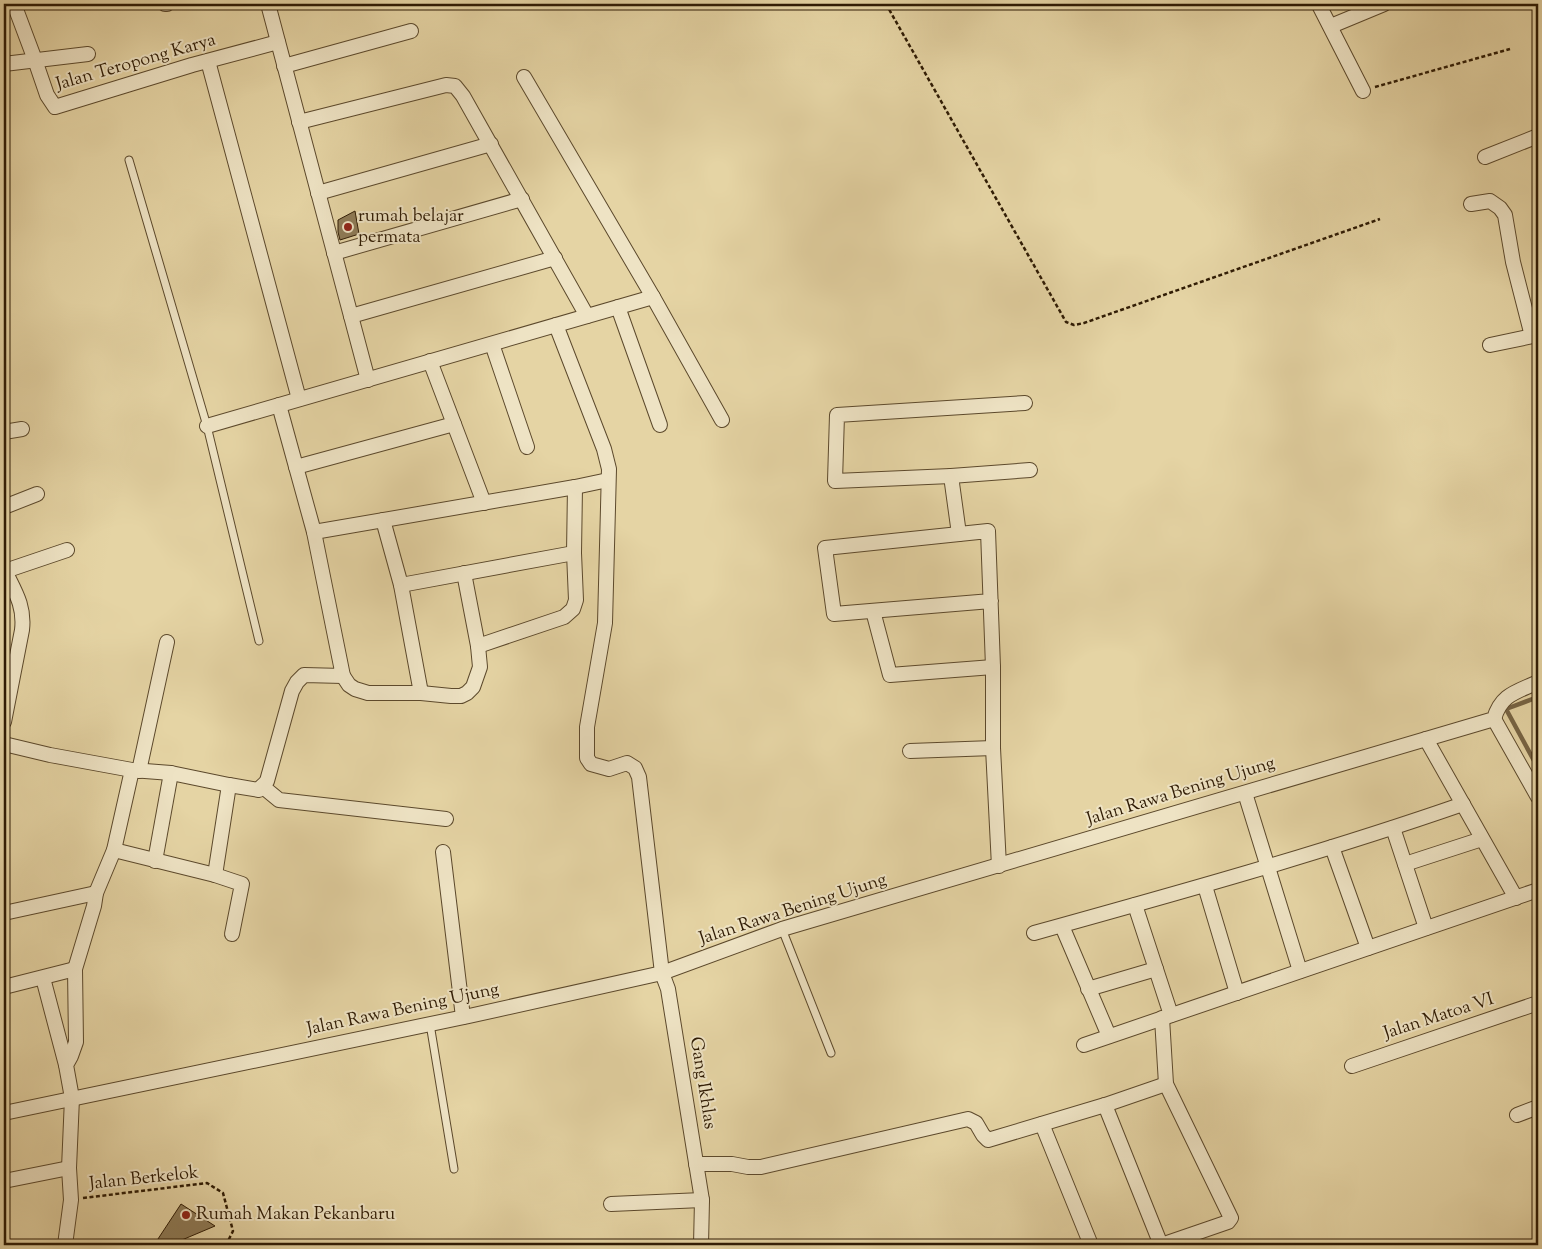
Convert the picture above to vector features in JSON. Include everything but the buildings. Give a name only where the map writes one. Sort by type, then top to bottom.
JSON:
[{"type":"street","name":"Jalan Teropong Karya","points":[[14,4],[47,95],[55,108],[208,61],[278,42]]},
{"type":"street","points":[[268,4],[368,380]]},
{"type":"street","points":[[1331,26],[1384,4]]},
{"type":"street","points":[[1320,7],[1364,90]]},
{"type":"street","points":[[284,66],[411,31]]},
{"type":"street","points":[[4,64],[88,54]]},
{"type":"street","points":[[208,61],[299,399]]},
{"type":"street","points":[[524,77],[653,297],[722,420]]},
{"type":"street","points":[[299,122],[446,85],[454,86],[463,96],[491,144],[587,316]]},
{"type":"street","points":[[1485,157],[1538,136]]},
{"type":"street","points":[[318,193],[491,144]]},
{"type":"street","points":[[334,253],[522,199]]},
{"type":"street","points":[[1471,204],[1490,201],[1500,208],[1505,215],[1513,262],[1535,336],[1490,345]]},
{"type":"street","points":[[351,316],[555,258]]},
{"type":"street","points":[[208,426],[653,297]]},
{"type":"street","points":[[618,308],[660,425]]},
{"type":"street","points":[[314,532],[608,480],[609,469],[604,449],[556,325]]},
{"type":"street","points":[[492,344],[527,448]]},
{"type":"street","points":[[430,361],[484,503]]},
{"type":"street","points":[[1025,403],[837,415],[835,481],[951,476],[1030,470]]},
{"type":"street","points":[[279,405],[314,532],[343,676],[349,686],[368,693],[422,693],[451,696],[462,696],[467,693],[472,687],[480,667],[478,646],[464,573]]},
{"type":"street","points":[[296,467],[454,424]]},
{"type":"street","points":[[4,432],[22,428]]},
{"type":"street","points":[[951,476],[958,534]]},
{"type":"street","name":"Gang Ikhlas","points":[[608,480],[606,624],[587,727],[587,758],[591,764],[609,769],[628,763],[635,768],[639,777],[662,973],[668,989],[702,1200],[701,1245]]},
{"type":"street","points":[[478,646],[564,617],[573,609],[576,600],[574,553],[576,487]]},
{"type":"street","points":[[4,507],[37,494]]},
{"type":"street","points":[[383,520],[401,585],[422,693]]},
{"type":"street","points":[[990,601],[834,614],[825,548],[988,531],[993,667],[993,748],[1000,866]]},
{"type":"street","points":[[4,722],[24,617],[20,603],[4,570],[67,550]]},
{"type":"street","points":[[401,585],[574,553]]},
{"type":"street","points":[[873,611],[890,675],[993,667]]},
{"type":"street","points":[[66,1065],[76,1042],[75,970],[96,893],[114,850],[167,642]]},
{"type":"street","points":[[4,744],[135,770],[171,773],[259,790],[267,781],[292,691],[297,682],[304,676],[343,676]]},
{"type":"street","points":[[1538,682],[1508,696],[1497,709],[1494,719],[1538,796]]},
{"type":"street","name":"Jalan Rawa Bening Ujung","points":[[4,1113],[463,1017],[662,973],[782,929],[1494,719]]},
{"type":"street","points":[[1426,739],[1516,898]]},
{"type":"street","points":[[910,751],[993,748]]},
{"type":"street","points":[[156,861],[171,773]]},
{"type":"street","points":[[215,875],[229,785]]},
{"type":"street","points":[[262,786],[279,800],[446,819]]},
{"type":"street","points":[[1245,793],[1300,971]]},
{"type":"street","points":[[1034,933],[1204,886],[1393,828],[1463,804]]},
{"type":"street","points":[[1393,828],[1426,928]]},
{"type":"street","points":[[1405,864],[1482,839]]},
{"type":"street","points":[[1332,846],[1368,948]]},
{"type":"street","points":[[114,850],[215,875],[242,884],[232,934]]},
{"type":"street","points":[[444,852],[463,1017]]},
{"type":"street","points":[[1204,886],[1237,993]]},
{"type":"street","points":[[1084,1045],[1538,890]]},
{"type":"street","points":[[4,913],[96,893]]},
{"type":"street","points":[[1105,1105],[1161,1245],[1228,1222],[1231,1218],[1166,1084],[1166,1017],[1156,969],[1135,905]]},
{"type":"street","points":[[1062,926],[1109,1036]]},
{"type":"street","points":[[1088,989],[1156,969]]},
{"type":"street","points":[[4,987],[75,970]]},
{"type":"street","points":[[43,978],[66,1065],[72,1098],[68,1168],[70,1200],[65,1245]]},
{"type":"street","name":"Jalan Matoa VI","points":[[1352,1066],[1538,1003]]},
{"type":"street","points":[[696,1164],[732,1164],[761,1168],[968,1119],[976,1122],[988,1140],[1105,1105],[1166,1084]]},
{"type":"street","points":[[1517,1115],[1538,1107]]},
{"type":"street","points":[[1042,1124],[1091,1245]]},
{"type":"street","points":[[4,1181],[68,1168]]},
{"type":"street","points":[[611,1204],[702,1200]]},
{"type":"lane","points":[[129,160],[208,426],[259,640]]},
{"type":"lane","points":[[782,929],[831,1054]]},
{"type":"lane","points":[[430,1024],[454,1169]]},
{"type":"path","points":[[886,4],[1066,322],[1074,325],[1084,323],[1380,219]]},
{"type":"path","points":[[1364,90],[1510,49]]},
{"type":"path","name":"Jalan Berkelok","points":[[70,1200],[206,1183],[223,1193],[233,1231],[226,1245]]},
{"type":"waterway","points":[[1538,697],[1506,709],[1538,768]]},
{"type":"place","name":"rumah belajar permata","points":[[348,227]]},
{"type":"place","name":"Rumah Makan Pekanbaru","points":[[186,1215]]}]
